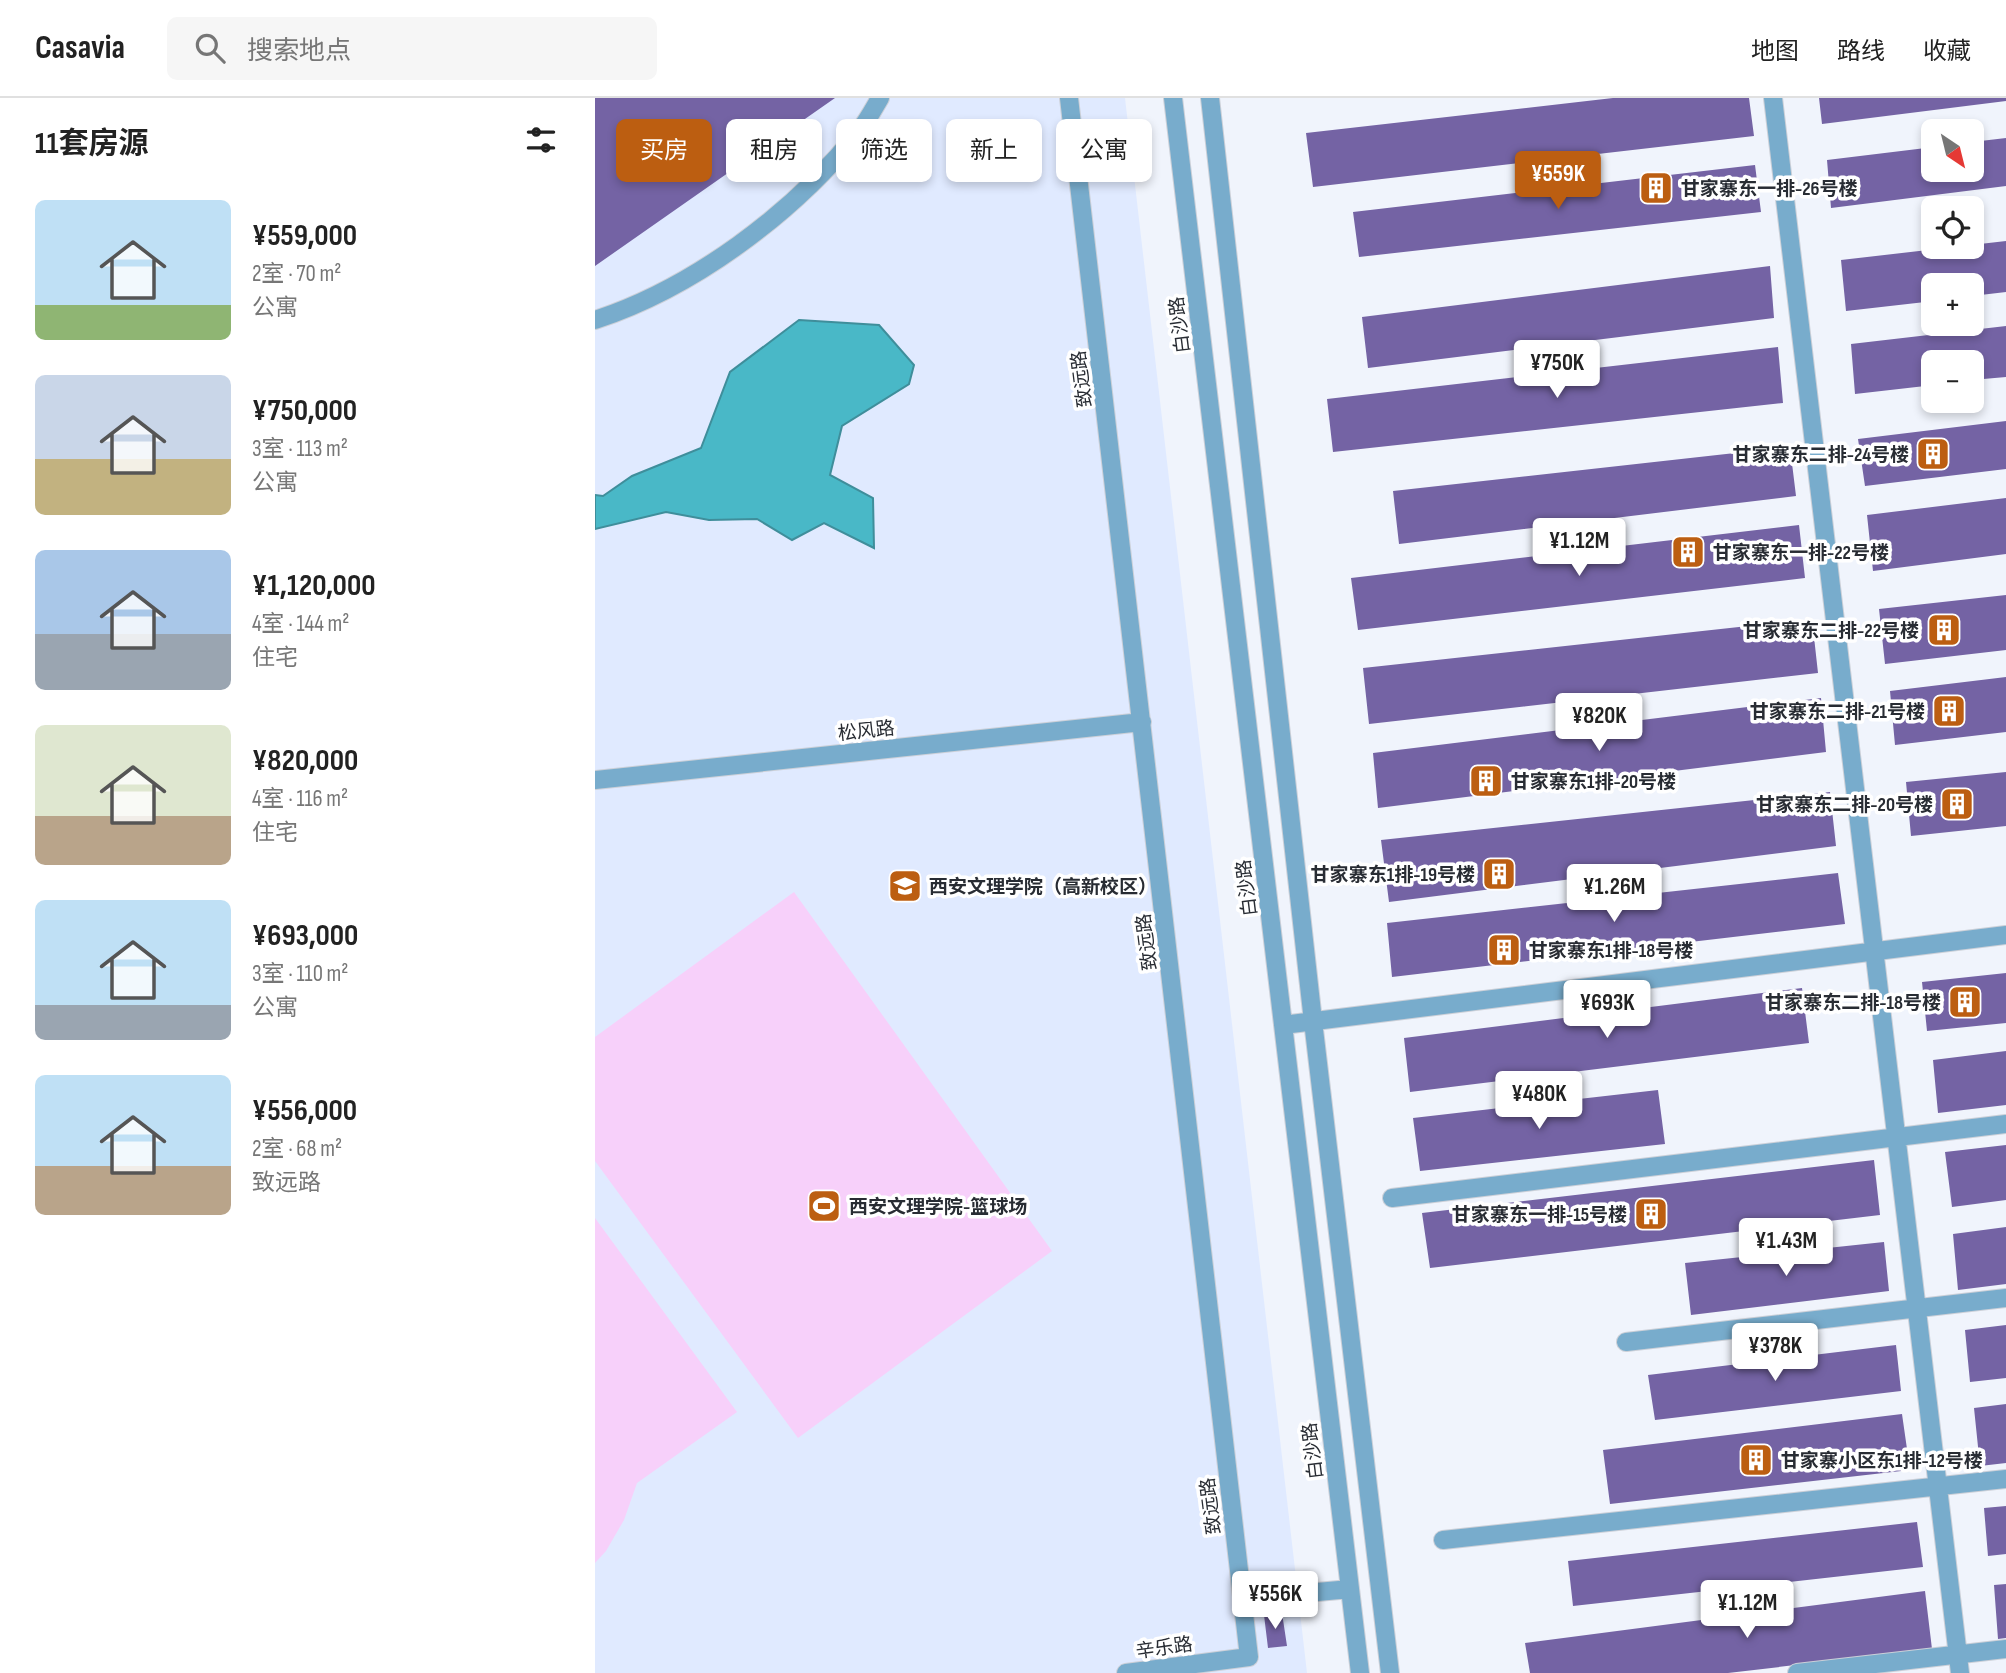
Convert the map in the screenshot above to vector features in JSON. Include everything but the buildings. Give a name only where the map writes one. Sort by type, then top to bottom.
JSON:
[{"type":"street","points":[[595,320],[630,309],[696,272],[750,237],[809,187],[859,133],[880,98]]},
{"type":"street","name":"致远路","points":[[1069,98],[1249,1657]]},
{"type":"street","name":"白沙路","points":[[1173,98],[1360,1673]]},
{"type":"street","points":[[1210,98],[1313,1021],[1390,1673]]},
{"type":"street","points":[[1773,98],[1960,1673]]},
{"type":"street","name":"松风路","points":[[595,780],[1142,722]]},
{"type":"street","points":[[1283,1024],[2006,935]]},
{"type":"street","points":[[1392,1198],[2006,1124]]},
{"type":"street","points":[[1626,1342],[2006,1298]]},
{"type":"street","points":[[1443,1540],[2006,1479]]},
{"type":"street","points":[[1242,1599],[1350,1589]]},
{"type":"street","points":[[1797,1673],[2006,1649]]},
{"type":"street","name":"辛乐路","points":[[1126,1673],[1249,1657]]},
{"type":"shaded area","name":"西安文理学院（高新校区）","points":[[595,98],[1125,98],[1127,119],[1056,119],[1056,182],[1135,182],[1307,1673],[595,1673]]},
{"type":"shaded area","name":"西安文理学院-篮球场","points":[[794,892],[1052,1251],[798,1438],[595,1161],[595,1037]]},
{"type":"shaded area","points":[[595,1218],[737,1412],[637,1483],[624,1520],[606,1551],[595,1563]]},
{"type":"water","points":[[799,320],[879,325],[914,365],[909,384],[842,426],[830,475],[873,498],[874,548],[824,523],[792,540],[757,519],[709,520],[666,512],[595,529],[595,495],[603,496],[632,476],[701,448],[730,372]]},
{"type":"place","name":"甘家寨东一排-26号楼","points":[[1656,188]]},
{"type":"place","name":"甘家寨东二排-24号楼","points":[[1933,454]]},
{"type":"place","name":"甘家寨东一排-22号楼","points":[[1688,552]]},
{"type":"place","name":"甘家寨东二排-22号楼","points":[[1944,630]]},
{"type":"place","name":"甘家寨东二排-21号楼","points":[[1949,711]]},
{"type":"place","name":"甘家寨东1排-20号楼","points":[[1486,781]]},
{"type":"place","name":"甘家寨东二排-20号楼","points":[[1957,804]]},
{"type":"place","name":"甘家寨东1排-19号楼","points":[[1499,874]]},
{"type":"place","name":"西安文理学院（高新校区）","points":[[905,886]]},
{"type":"place","name":"甘家寨东1排-18号楼","points":[[1504,950]]},
{"type":"place","name":"甘家寨东二排-18号楼","points":[[1965,1002]]},
{"type":"place","name":"西安文理学院-篮球场","points":[[824,1206]]},
{"type":"place","name":"甘家寨东一排-15号楼","points":[[1651,1214]]},
{"type":"place","name":"甘家寨小区东1排-12号楼","points":[[1756,1460]]}]
